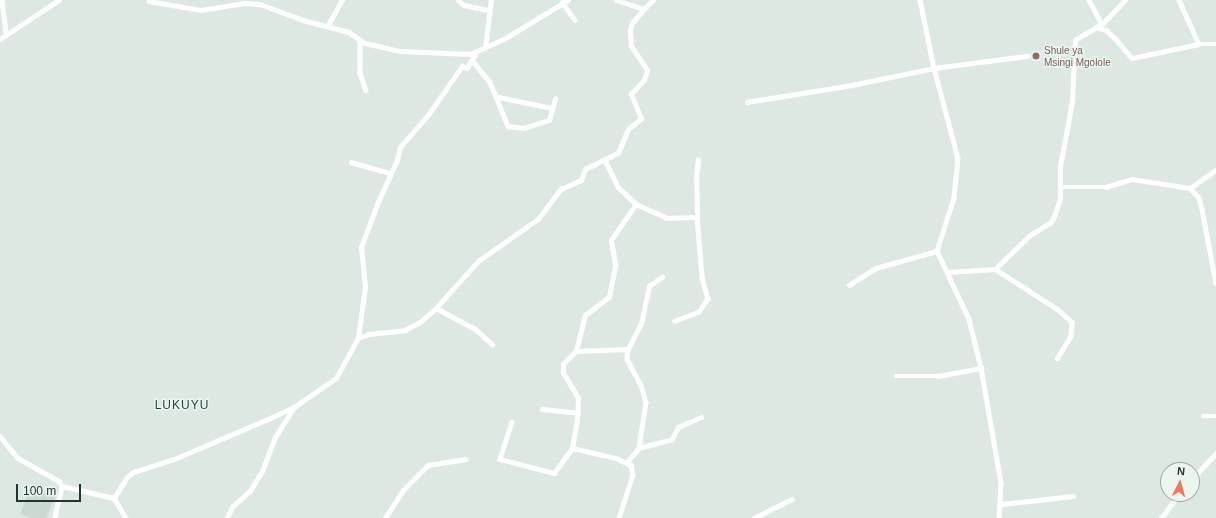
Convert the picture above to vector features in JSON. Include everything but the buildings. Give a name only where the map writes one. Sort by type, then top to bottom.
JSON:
[{"type":"street","points":[[2,0],[6,35]]},
{"type":"street","points":[[0,39],[59,0]]},
{"type":"street","points":[[151,0],[149,2],[201,10],[253,3],[303,20],[328,25],[349,32],[365,44],[401,51],[476,53],[520,30],[562,2],[568,0]]},
{"type":"street","points":[[328,25],[342,0]]},
{"type":"street","points":[[458,0],[464,5],[488,10]]},
{"type":"street","points":[[485,48],[488,10],[491,0]]},
{"type":"street","points":[[616,0],[644,9]]},
{"type":"street","points":[[358,338],[369,334],[405,330],[436,308],[478,261],[533,224],[561,189],[581,180],[585,169],[618,153],[628,129],[641,119],[631,94],[644,80],[647,70],[631,46],[630,30],[632,23],[653,0]]},
{"type":"street","points":[[920,0],[934,68],[958,158],[954,198],[937,251],[969,319],[981,368],[997,452],[1002,504],[999,518]]},
{"type":"street","points":[[1089,0],[1102,24]]},
{"type":"street","points":[[995,269],[1029,236],[1050,223],[1060,198],[1060,167],[1067,136],[1075,76],[1073,46],[1075,40],[1102,24],[1125,0]]},
{"type":"street","points":[[1179,0],[1199,44]]},
{"type":"street","points":[[562,2],[575,20]]},
{"type":"street","points":[[1096,27],[1106,30],[1132,58],[1199,44],[1216,44]]},
{"type":"street","points":[[360,40],[360,73],[366,90]]},
{"type":"street","points":[[114,498],[127,477],[134,472],[172,460],[294,407],[336,378],[358,338],[365,287],[361,247],[390,173],[397,160],[400,147],[428,115],[462,66],[467,68],[476,53]]},
{"type":"street","points":[[746,102],[852,85],[934,68],[1027,56]]},
{"type":"street","points":[[472,60],[486,74],[498,97],[506,124],[517,128],[549,120],[556,99]]},
{"type":"street","points":[[498,97],[552,108]]},
{"type":"street","points":[[605,160],[618,187],[636,204],[667,218],[697,217]]},
{"type":"street","points":[[675,321],[700,312],[708,299],[702,277],[697,217],[696,178],[698,160]]},
{"type":"street","points":[[351,162],[390,173]]},
{"type":"street","points":[[1190,188],[1216,170]]},
{"type":"street","points":[[1061,187],[1106,187],[1132,179],[1190,188],[1199,198],[1216,283]]},
{"type":"street","points":[[512,422],[500,456],[502,461],[554,473],[572,448],[578,413],[578,398],[562,368],[576,351],[583,320],[609,297],[615,265],[611,240],[636,204]]},
{"type":"street","points":[[849,285],[876,268],[937,251]]},
{"type":"street","points":[[947,272],[995,269],[1056,308],[1072,322],[1071,336],[1058,358]]},
{"type":"street","points":[[627,462],[639,448],[646,402],[641,385],[627,359],[628,349],[641,324],[649,286],[662,277]]},
{"type":"street","points":[[436,308],[475,329],[492,344]]},
{"type":"street","points":[[576,351],[628,349]]},
{"type":"street","points":[[896,376],[938,376],[981,368]]},
{"type":"street","points":[[227,518],[232,507],[250,492],[262,471],[274,439],[294,407]]},
{"type":"street","points":[[542,409],[578,413]]},
{"type":"street","points":[[1203,416],[1216,416]]},
{"type":"street","points":[[639,448],[672,439],[678,427],[701,417]]},
{"type":"street","points":[[0,436],[18,458],[60,481],[62,486],[54,518]]},
{"type":"street","points":[[572,448],[627,462],[631,465],[633,475],[619,518]]},
{"type":"street","points":[[1200,470],[1216,453]]},
{"type":"street","points":[[385,518],[403,490],[428,465],[466,459]]},
{"type":"street","points":[[62,486],[114,498],[126,518]]},
{"type":"street","points":[[1002,504],[1072,496]]},
{"type":"street","points":[[754,518],[792,499]]},
{"type":"street","points":[[1161,518],[1173,502]]},
{"type":"shaded area","points":[[31,486],[56,496],[46,518],[31,518],[20,514]]},
{"type":"place","name":"Shule ya Msingi Mgolole","points":[[1036,56]]},
{"type":"district","name":"LUKUYU","points":[[182,406]]}]
